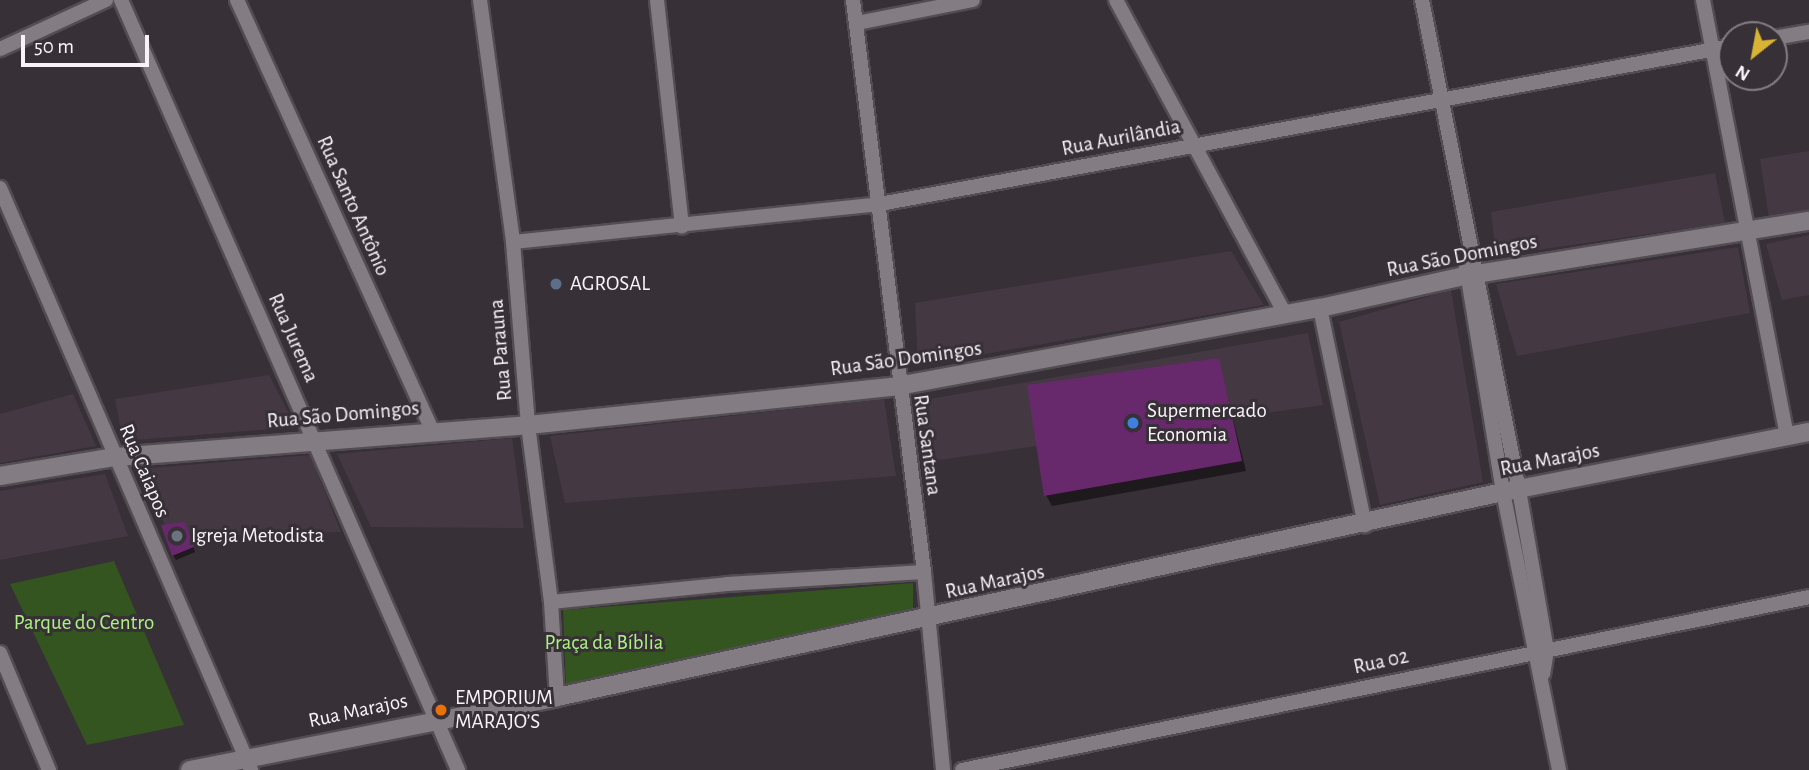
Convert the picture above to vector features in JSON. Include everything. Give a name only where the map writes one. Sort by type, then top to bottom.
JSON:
[{"type":"street","points":[[0,50],[106,0]]},
{"type":"street","name":"Rua Jurema","points":[[121,0],[458,770]]},
{"type":"street","name":"Rua Santo Antônio","points":[[237,0],[432,430]]},
{"type":"street","name":"Rua Parauna","points":[[480,0],[513,242],[528,425],[551,602],[557,697]]},
{"type":"street","points":[[657,0],[682,227]]},
{"type":"street","name":"Rua Santana","points":[[853,0],[880,204],[898,386],[924,572],[943,770]]},
{"type":"street","points":[[857,23],[973,0]]},
{"type":"street","points":[[1116,0],[1192,146],[1285,314]]},
{"type":"street","points":[[1422,0],[1540,651],[1559,770]]},
{"type":"street","points":[[1703,0],[1787,437]]},
{"type":"street","points":[[1788,36],[1809,32]]},
{"type":"street","name":"Rua Aurilândia","points":[[513,242],[682,227],[880,204],[1718,49]]},
{"type":"street","name":"Rua Caiapos","points":[[0,188],[249,764]]},
{"type":"street","name":"Rua São Domingos","points":[[0,477],[115,457],[316,442],[432,430],[528,425],[898,386],[1320,308],[1471,275],[1749,233],[1809,221]]},
{"type":"street","points":[[1320,308],[1365,525]]},
{"type":"street","name":"Rua Marajos","points":[[190,770],[249,764],[437,718],[557,697],[927,620],[1511,491],[1809,432]]},
{"type":"street","points":[[551,602],[924,572]]},
{"type":"street","name":"Rua 02","points":[[962,770],[1809,597]]},
{"type":"street","points":[[0,653],[49,770]]},
{"type":"shaded area","points":[[1809,151],[1809,211],[1769,219],[1760,159]]},
{"type":"shaded area","points":[[1715,173],[1725,223],[1496,256],[1491,212]]},
{"type":"shaded area","points":[[1809,235],[1809,295],[1782,300],[1766,244]]},
{"type":"shaded area","points":[[1738,247],[1750,313],[1517,356],[1496,284]]},
{"type":"shaded area","points":[[1231,251],[1264,305],[918,366],[915,303]]},
{"type":"shaded area","points":[[1451,290],[1483,482],[1380,505],[1339,322]]},
{"type":"shaded area","points":[[1308,333],[1323,405],[932,461],[918,401]]},
{"type":"shaded area","points":[[269,375],[296,427],[123,441],[115,399]]},
{"type":"shaded area","points":[[73,394],[96,446],[0,463],[0,414]]},
{"type":"shaded area","points":[[884,399],[896,476],[565,503],[550,436]]},
{"type":"shaded area","points":[[512,438],[524,528],[371,527],[337,454]]},
{"type":"shaded area","points":[[310,455],[341,532],[171,537],[137,469]]},
{"type":"shaded area","points":[[105,474],[128,536],[0,560],[0,491]]},
{"type":"green space","name":"Parque do Centro","points":[[114,561],[184,725],[87,745],[10,584]]},
{"type":"green space","name":"Praça da Bíblia","points":[[913,583],[913,613],[566,687],[563,610]]},
{"type":"building","name":"Supermercado Economia","points":[[1219,358],[1242,461],[1044,496],[1027,385]]},
{"type":"building","name":"Igreja Metodista","points":[[185,522],[194,547],[172,556],[161,525]]},
{"type":"place","name":"AGROSAL","points":[[556,284]]},
{"type":"place","name":"Supermercado Economia","points":[[1133,423]]},
{"type":"place","name":"Igreja Metodista","points":[[177,536]]},
{"type":"place","name":"EMPORIUM MARAJO’S","points":[[441,710]]}]
